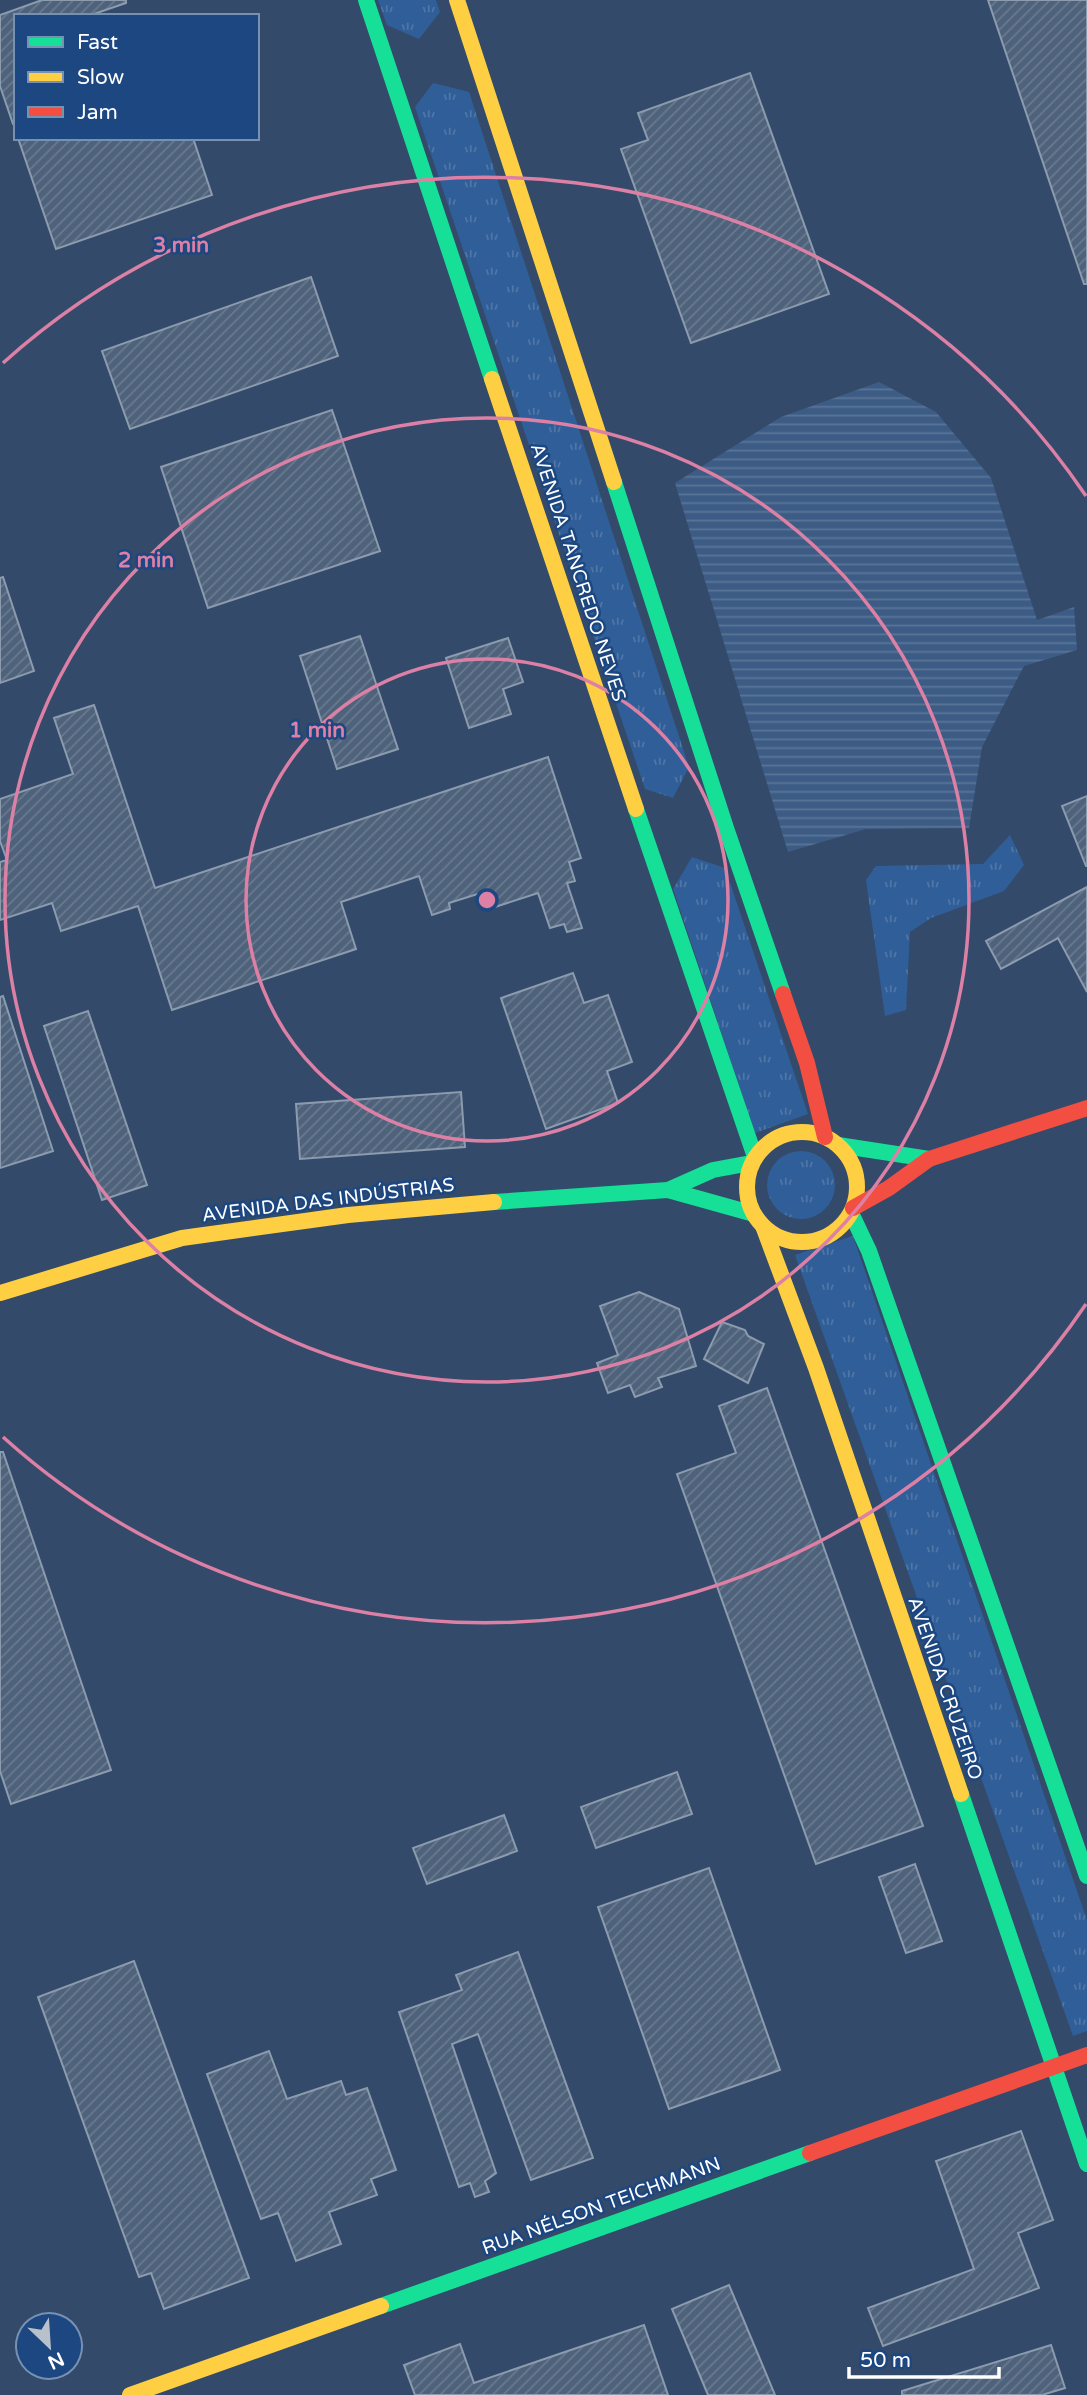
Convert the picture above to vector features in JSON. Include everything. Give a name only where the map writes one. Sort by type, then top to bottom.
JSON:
[{"type":"main road","name":"AVENIDA TANCREDO NEVES","points":[[366,0],[753,1160]]},
{"type":"main road","points":[[457,0],[726,828],[832,1141],[849,1158],[856,1174],[857,1191],[852,1210],[844,1223],[830,1235],[813,1241],[795,1242],[778,1236],[758,1220],[668,1190]]},
{"type":"main road","points":[[852,1210],[929,1159],[1087,1108]]},
{"type":"main road","points":[[668,1190],[713,1170],[753,1160],[779,1137],[794,1133],[810,1133],[832,1141],[929,1159]]},
{"type":"main road","points":[[753,1160],[747,1185],[748,1200],[758,1220]]},
{"type":"main road","name":"AVENIDA DAS INDÚSTRIAS","points":[[0,1293],[182,1238],[348,1215],[513,1200],[668,1190]]},
{"type":"main road","points":[[852,1210],[869,1251],[1087,1876]]},
{"type":"main road","name":"AVENIDA CRUZEIRO","points":[[758,1220],[820,1381],[1087,2164]]},
{"type":"main road","name":"RUA NÉLSON TEICHMANN","points":[[130,2395],[1087,2055]]},
{"type":"green space","points":[[378,0],[436,0],[440,12],[419,39],[387,25]]},
{"type":"green space","points":[[433,83],[469,92],[689,767],[673,798],[645,789],[415,107]]},
{"type":"green space","points":[[1010,835],[1024,865],[1004,891],[931,918],[910,932],[906,1010],[885,1016],[866,880],[876,866],[983,864]]},
{"type":"green space","points":[[692,857],[725,868],[808,1114],[755,1133],[673,889]]},
{"type":"green space","points":[[801,1151],[814,1154],[825,1161],[832,1172],[835,1185],[832,1198],[825,1209],[814,1216],[801,1219],[788,1216],[777,1209],[770,1198],[767,1185],[770,1172],[777,1161],[788,1154]]},
{"type":"green space","points":[[853,1236],[1087,1920],[1087,2031],[1073,2036],[795,1255]]},
{"type":"shaded area","points":[[879,382],[936,412],[991,478],[1037,620],[1074,607],[1077,650],[1024,666],[982,747],[969,828],[866,829],[788,852],[675,483],[781,417]]},
{"type":"building","points":[[42,0],[126,0],[126,3],[94,14],[14,14],[14,124],[0,86],[0,15]]},
{"type":"building","points":[[988,0],[1087,0],[1087,284],[1084,284]]},
{"type":"building","points":[[750,73],[829,294],[691,343],[621,149],[648,140],[638,113]]},
{"type":"building","points":[[19,140],[194,140],[212,195],[56,249]]},
{"type":"building","points":[[311,277],[338,356],[130,429],[102,351]]},
{"type":"building","points":[[332,410],[380,551],[208,608],[161,467]]},
{"type":"building","points":[[3,577],[34,671],[0,683],[0,578]]},
{"type":"building","points":[[360,636],[398,749],[337,769],[300,656]]},
{"type":"building","points":[[508,638],[523,682],[503,689],[511,714],[469,728],[446,658]]},
{"type":"building","points":[[94,705],[155,888],[548,757],[581,858],[569,862],[575,881],[567,883],[582,928],[567,932],[564,924],[550,928],[538,893],[492,908],[487,891],[449,903],[450,909],[432,915],[419,876],[341,902],[356,949],[172,1010],[138,906],[61,931],[52,903],[0,920],[0,862],[7,860],[0,841],[0,799],[73,774],[54,718]]},
{"type":"building","points":[[1087,796],[1087,866],[1086,866],[1062,806]]},
{"type":"building","points":[[1087,887],[1087,992],[1058,938],[1001,969],[986,941]]},
{"type":"building","points":[[573,973],[584,1003],[608,995],[632,1062],[607,1071],[618,1103],[546,1129],[501,998]]},
{"type":"building","points":[[3,996],[53,1151],[0,1168],[0,997]]},
{"type":"building","points":[[88,1011],[147,1185],[102,1200],[44,1026]]},
{"type":"building","points":[[461,1092],[465,1147],[300,1159],[296,1104]]},
{"type":"building","points":[[639,1292],[679,1309],[696,1366],[658,1378],[662,1387],[635,1397],[630,1385],[608,1393],[597,1363],[618,1355],[600,1306]]},
{"type":"building","points":[[722,1322],[745,1330],[748,1336],[764,1344],[748,1383],[704,1359]]},
{"type":"building","points":[[767,1388],[923,1826],[816,1864],[677,1474],[736,1453],[719,1406]]},
{"type":"building","points":[[0,1452],[3,1452],[111,1770],[11,1804],[0,1771]]},
{"type":"building","points":[[677,1772],[692,1814],[596,1848],[581,1807]]},
{"type":"building","points":[[504,1815],[517,1851],[427,1884],[413,1848]]},
{"type":"building","points":[[915,1864],[942,1941],[906,1953],[879,1877]]},
{"type":"building","points":[[709,1868],[780,2070],[669,2109],[598,1907]]},
{"type":"building","points":[[518,1952],[593,2158],[531,2180],[478,2034],[452,2044],[496,2173],[485,2181],[489,2192],[475,2197],[470,2183],[459,2187],[399,2012],[462,1990],[456,1975]]},
{"type":"building","points":[[134,1961],[249,2278],[164,2309],[151,2273],[139,2277],[38,1997]]},
{"type":"building","points":[[269,2051],[287,2099],[341,2081],[346,2095],[367,2088],[396,2170],[371,2179],[377,2195],[329,2212],[341,2244],[296,2261],[278,2213],[261,2219],[207,2074]]},
{"type":"building","points":[[1021,2131],[1053,2220],[1018,2233],[1039,2288],[883,2346],[868,2308],[974,2269],[936,2161]]},
{"type":"building","points":[[729,2285],[775,2395],[708,2395],[672,2309]]},
{"type":"building","points":[[644,2325],[668,2395],[415,2395],[404,2365],[460,2344],[474,2383]]},
{"type":"building","points":[[1051,2345],[1065,2388],[1042,2395],[902,2395],[902,2391]]},
{"type":"traffic: fast","points":[[366,0],[492,379]]},
{"type":"traffic: fast","points":[[614,482],[783,994]]},
{"type":"traffic: fast","points":[[636,809],[755,1157]]},
{"type":"traffic: fast","points":[[838,1145],[929,1159]]},
{"type":"traffic: fast","points":[[494,1202],[668,1190],[713,1170],[751,1163]]},
{"type":"traffic: fast","points":[[668,1190],[754,1214]]},
{"type":"traffic: fast","points":[[851,1213],[869,1251],[1087,1876]]},
{"type":"traffic: fast","points":[[961,1794],[1087,2164]]},
{"type":"traffic: fast","points":[[381,2306],[810,2153]]},
{"type":"traffic: slow","points":[[457,0],[614,482]]},
{"type":"traffic: slow","points":[[492,379],[636,809]]},
{"type":"traffic: slow","points":[[802,1132],[823,1136],[841,1148],[853,1166],[857,1187],[853,1208],[841,1226],[823,1238],[802,1242],[781,1238],[763,1226],[751,1208],[747,1187],[751,1166],[763,1148],[781,1136],[802,1132]]},
{"type":"traffic: slow","points":[[0,1293],[182,1238],[348,1215],[494,1202]]},
{"type":"traffic: slow","points":[[763,1226],[816,1368],[961,1794]]},
{"type":"traffic: slow","points":[[130,2395],[381,2306]]},
{"type":"traffic: jam","points":[[783,994],[807,1063],[825,1137]]},
{"type":"traffic: jam","points":[[853,1208],[889,1188],[929,1159],[1087,1108]]},
{"type":"traffic: jam","points":[[810,2153],[1087,2055]]}]
